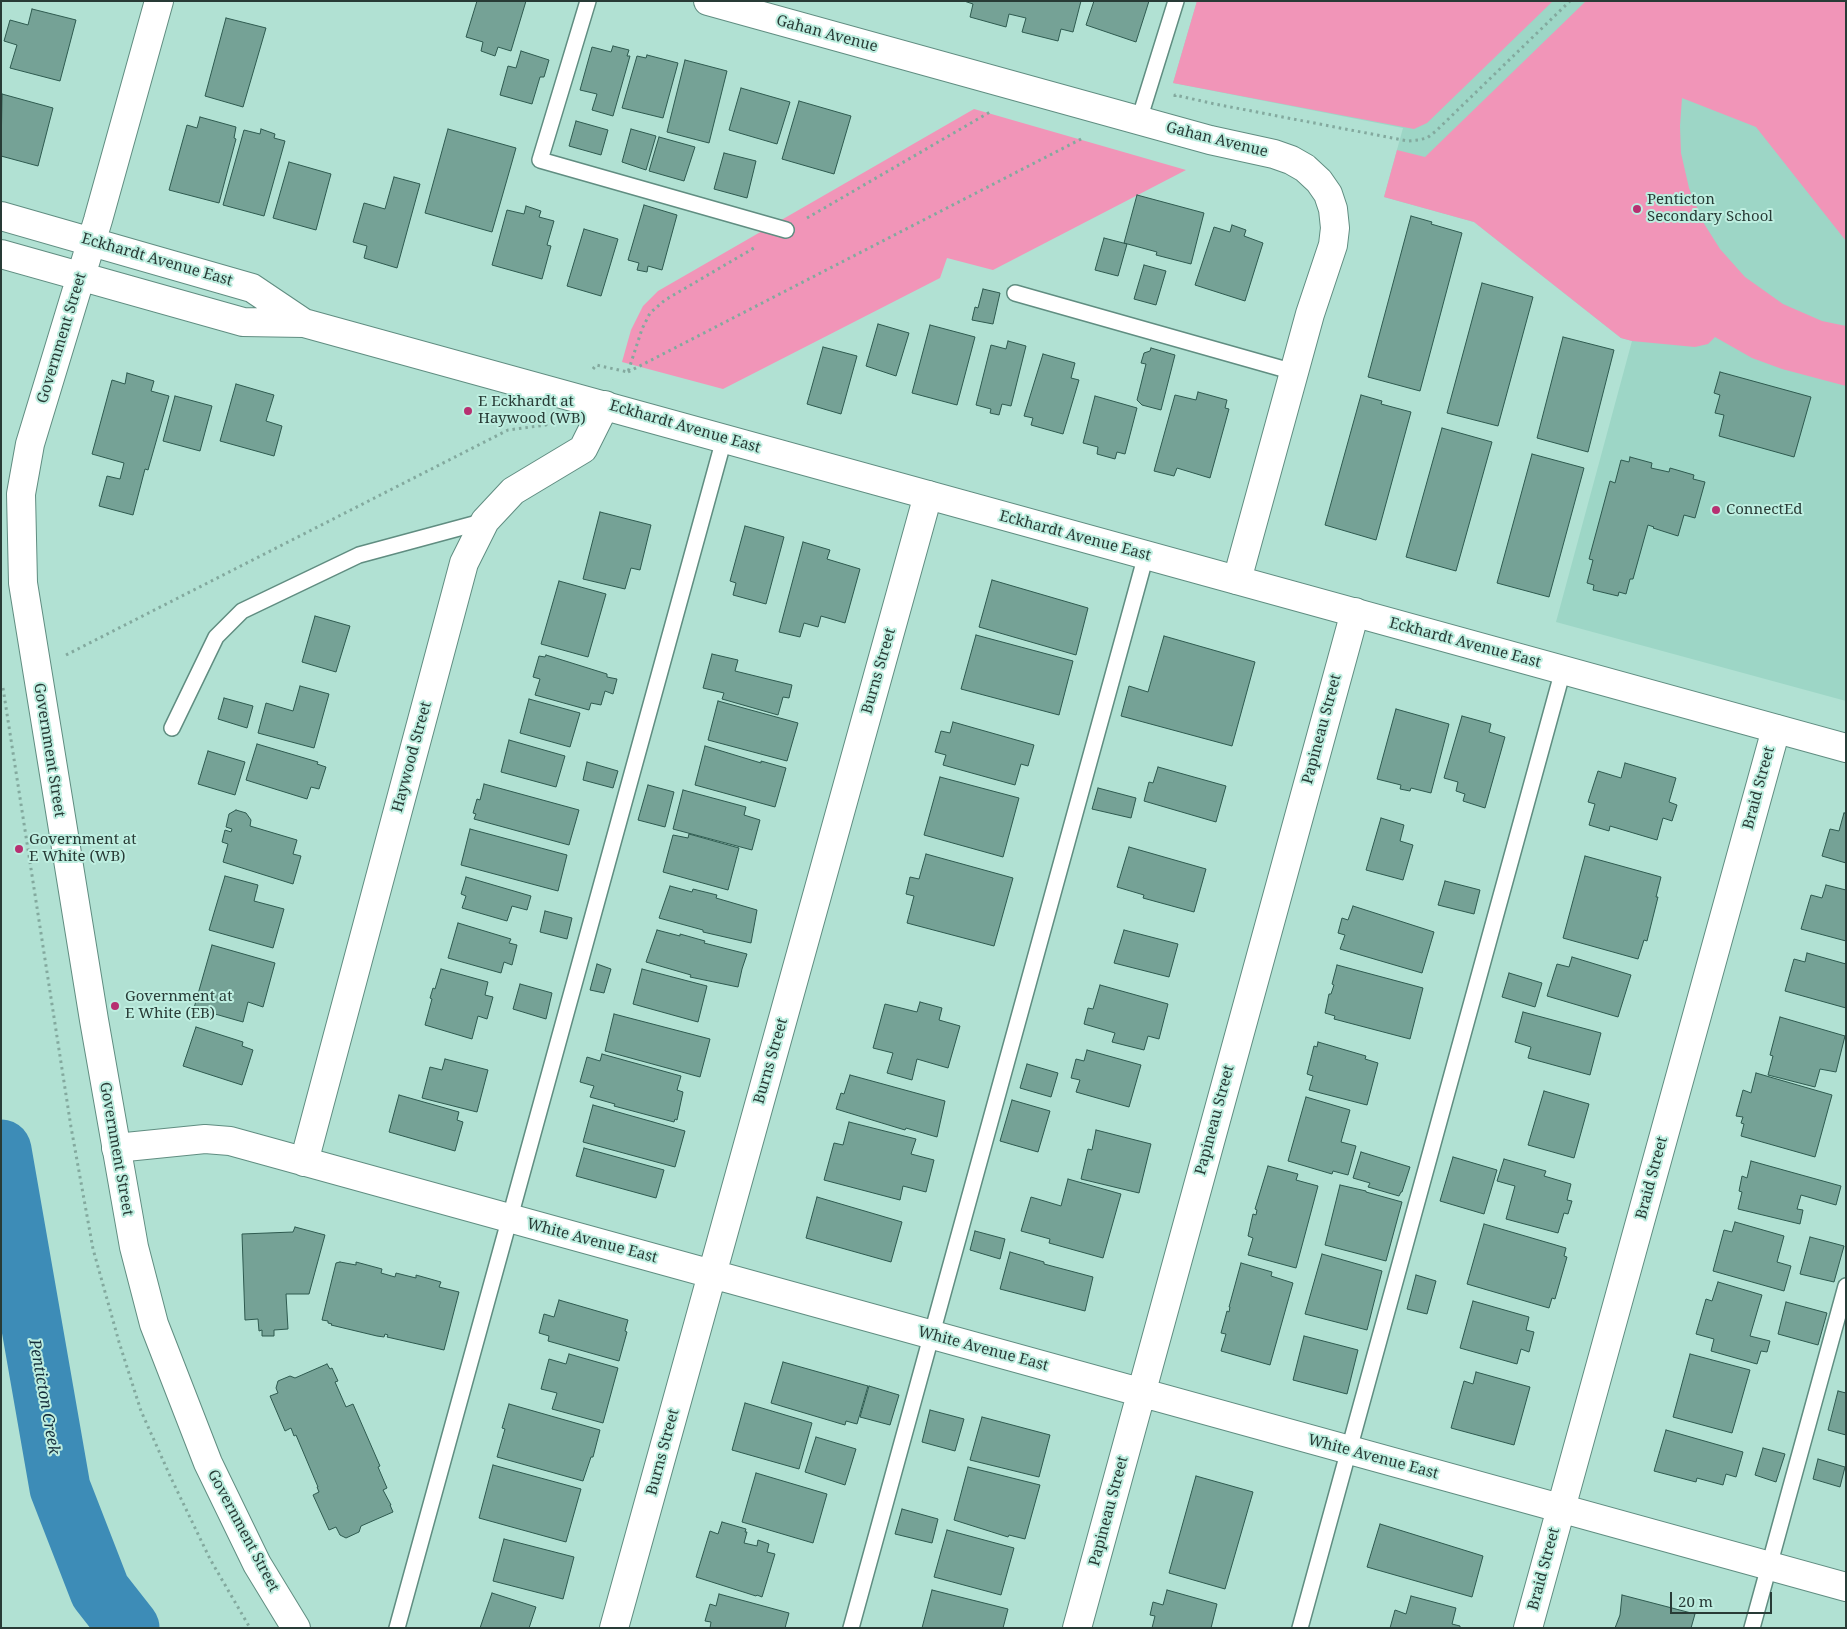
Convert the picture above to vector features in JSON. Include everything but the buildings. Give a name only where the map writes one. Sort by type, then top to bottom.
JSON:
[{"type":"street","name":"Government Street","points":[[159,1],[92,241],[30,444],[20,494],[23,583],[116,1148],[134,1247],[154,1324],[208,1463],[257,1564],[296,1628]]},
{"type":"street","name":"Gahan Avenue","points":[[708,1],[1210,140],[1274,154],[1291,160],[1305,168],[1319,181],[1328,194],[1333,209],[1335,228],[1332,245],[1310,314],[1237,580]]},
{"type":"street","name":"Eckhardt Avenue East","points":[[1,216],[252,288],[304,323]]},
{"type":"street","name":"Eckhardt Avenue East","points":[[1,254],[243,322],[304,323],[1846,748]]},
{"type":"street","name":"Haywood Street","points":[[304,1162],[464,563],[485,521],[513,490],[583,449],[605,405]]},
{"type":"street","name":"Burns Street","points":[[614,1628],[928,495]]},
{"type":"street","name":"Papineau Street","points":[[1076,1628],[1354,612]]},
{"type":"street","name":"Braid Street","points":[[1528,1628],[1776,729]]},
{"type":"street","name":"White Avenue East","points":[[116,1148],[205,1139],[230,1141],[1846,1588]]},
{"type":"lane","points":[[588,1],[540,160],[786,230]]},
{"type":"lane","points":[[1139,120],[1176,1]]},
{"type":"lane","points":[[1014,293],[1294,372]]},
{"type":"lane","points":[[396,1628],[724,438]]},
{"type":"lane","points":[[172,728],[216,637],[242,611],[359,555],[485,521]]},
{"type":"lane","points":[[851,1628],[1146,555]]},
{"type":"lane","points":[[1300,1628],[1563,670]]},
{"type":"lane","points":[[1752,1628],[1846,1286]]},
{"type":"path","points":[[1174,100],[1175,95],[1408,141],[1427,138],[1570,1]]},
{"type":"path","points":[[628,372],[642,328],[650,313],[665,300],[995,108]]},
{"type":"path","points":[[591,371],[596,364],[628,372],[1085,137],[1076,134]]},
{"type":"path","points":[[64,656],[508,430],[546,425],[549,421]]},
{"type":"shaded area","name":"Penticton Secondary School","points":[[1197,1],[1846,1],[1846,701],[1556,622],[1632,341],[1621,338],[1474,222],[1384,197],[1403,128],[1173,83]]},
{"type":"shaded area","points":[[1197,1],[1553,1],[1427,123],[1414,129],[1173,83]]},
{"type":"shaded area","name":"Penticton Secondary School","points":[[1586,1],[1846,1],[1846,241],[1756,127],[1682,98],[1680,126],[1681,153],[1689,188],[1703,222],[1720,249],[1745,277],[1783,304],[1822,321],[1846,326],[1846,386],[1782,369],[1752,358],[1715,337],[1708,344],[1695,347],[1632,341],[1621,338],[1474,222],[1384,197],[1397,150],[1425,157]]},
{"type":"shaded area","points":[[974,109],[1186,170],[993,270],[947,258],[940,278],[723,389],[622,362],[631,330],[643,306],[658,291]]},
{"type":"waterway","name":"Penticton Creek","points":[[1,1150],[60,1488],[100,1591],[129,1628]]},
{"type":"place","name":"Penticton Secondary School","points":[[1637,209]]},
{"type":"place","name":"E Eckhardt at Haywood (WB)","points":[[468,411]]},
{"type":"place","name":"ConnectEd","points":[[1716,510]]},
{"type":"place","name":"Government at E White (WB)","points":[[19,849]]},
{"type":"place","name":"Government at E White (EB)","points":[[115,1006]]}]
